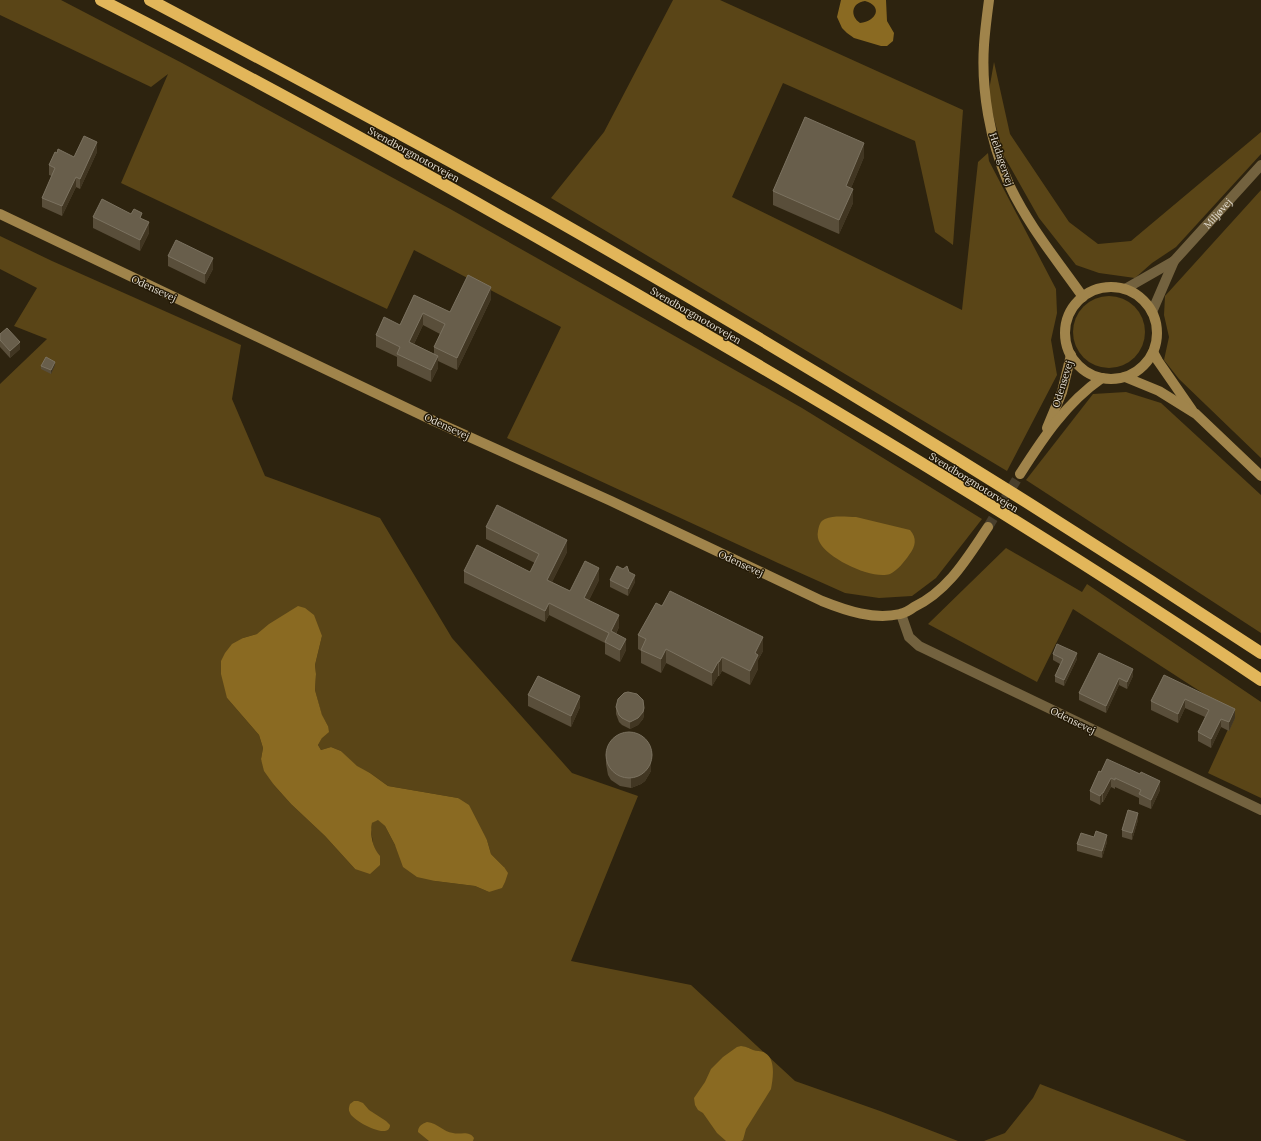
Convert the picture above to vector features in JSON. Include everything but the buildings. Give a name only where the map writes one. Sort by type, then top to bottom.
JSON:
[{"type":"highway","name":"Svendborgmotorvejen","points":[[101,0],[339,125],[720,342],[1006,516],[1163,615],[1261,680]]},
{"type":"highway","name":"Svendborgmotorvejen","points":[[150,0],[349,106],[521,201],[725,319],[992,480],[1261,652]]},
{"type":"main road","name":"Heldagervej","points":[[989,0],[984,46],[984,75],[986,102],[994,141],[1008,182],[1030,223],[1083,296]]},
{"type":"main road","name":"Odensevej","points":[[0,214],[434,421],[611,501],[844,610],[873,616],[901,614],[930,598],[950,581],[988,527]]},
{"type":"main road","points":[[1114,287],[1125,289],[1141,298],[1152,312],[1156,325],[1157,339],[1153,352],[1146,363],[1136,372],[1125,377],[1109,379],[1089,374],[1078,366],[1070,355],[1066,343],[1065,330],[1068,317],[1074,306],[1083,296],[1093,291],[1114,287]]},
{"type":"main road","points":[[1153,352],[1196,414],[1261,476]]},
{"type":"main road","name":"Odensevej","points":[[1044,436],[1062,392],[1070,355]]},
{"type":"main road","points":[[1125,377],[1159,391],[1196,414]]},
{"type":"main road","name":"Odensevej","points":[[1020,474],[1044,436],[1090,386],[1102,378]]},
{"type":"street","name":"Miljøvej","points":[[1125,289],[1174,261],[1261,165]]},
{"type":"street","name":"Miljøvej","points":[[1152,312],[1174,261]]},
{"type":"street","name":"Odensevej","points":[[901,614],[909,637],[919,646],[1261,810]]},
{"type":"shaded area","points":[[0,0],[61,0],[182,63],[452,210],[802,408],[982,519],[936,578],[912,596],[879,598],[845,593],[507,438],[561,327],[414,250],[387,309],[121,183],[168,74],[151,87],[0,15]]},
{"type":"shaded area","points":[[673,0],[720,0],[963,110],[953,245],[935,232],[915,141],[783,83],[732,197],[962,310],[978,162],[988,153],[989,161],[1056,289],[1057,313],[1051,340],[1057,375],[1007,471],[551,198],[604,132]]},
{"type":"shaded area","points":[[841,0],[886,0],[887,21],[894,33],[893,41],[887,46],[881,46],[854,38],[842,28],[837,17]],"holes":[[[865,1],[874,6],[876,13],[866,22],[860,23],[853,13],[855,7],[860,2]]]},
{"type":"shaded area","points":[[994,62],[1010,134],[1069,222],[1098,244],[1131,241],[1261,132],[1261,154],[1176,247],[1152,263],[1135,278],[1099,273],[1076,265],[1039,218],[1004,156],[988,96]]},
{"type":"shaded area","points":[[1261,190],[1261,458],[1179,379],[1164,360],[1169,337],[1164,315],[1165,296]]},
{"type":"shaded area","points":[[0,236],[52,261],[241,345],[232,399],[265,476],[380,518],[452,638],[572,773],[638,796],[571,961],[691,985],[795,1081],[880,1111],[958,1141],[0,1141],[0,384],[47,339],[14,326],[37,288],[0,269]],"holes":[[[257,634],[322,636],[315,665],[315,690],[322,716],[328,726],[318,745],[321,750],[331,747],[341,751],[357,767],[370,773],[388,786],[458,798],[487,840],[491,854],[504,867],[489,892],[475,886],[435,881],[395,845],[385,826],[378,819],[372,823],[371,830],[374,850],[355,869],[325,836],[291,804],[274,785],[261,759],[263,748],[259,735],[227,698],[243,638]]]},
{"type":"shaded area","points":[[1109,296],[1129,302],[1139,312],[1145,332],[1139,352],[1129,362],[1109,368],[1089,362],[1079,352],[1073,332],[1079,312],[1089,302]]},
{"type":"shaded area","points":[[1126,392],[1161,403],[1261,495],[1261,633],[1026,480],[1093,394]]},
{"type":"shaded area","points":[[836,517],[856,517],[910,530],[914,536],[915,542],[911,552],[893,573],[882,575],[873,574],[852,567],[832,555],[820,543],[818,533],[820,524],[823,520]]},
{"type":"shaded area","points":[[1006,548],[1082,592],[1087,584],[1261,702],[1261,798],[1208,773],[1235,714],[1073,609],[1037,682],[928,624]]},
{"type":"shaded area","points":[[298,606],[305,608],[314,615],[322,636],[315,665],[315,690],[322,715],[328,726],[329,732],[322,738],[318,745],[321,750],[331,747],[341,751],[357,766],[388,786],[458,798],[469,805],[487,840],[491,854],[508,873],[502,888],[489,892],[475,886],[417,877],[403,867],[395,845],[385,826],[378,820],[372,823],[371,832],[373,845],[380,856],[380,865],[370,874],[355,869],[325,836],[291,804],[274,785],[264,771],[261,759],[263,748],[259,735],[227,698],[221,674],[221,661],[232,644],[243,638],[257,634],[269,624]]},
{"type":"shaded area","points":[[741,1046],[765,1053],[768,1056],[771,1060],[773,1069],[772,1085],[746,1129],[743,1140],[726,1141],[717,1133],[703,1113],[698,1110],[695,1105],[694,1098],[705,1082],[711,1069],[723,1057],[737,1047]]},
{"type":"shaded area","points":[[1040,1084],[1187,1141],[984,1141],[1005,1133],[1033,1098]]},
{"type":"shaded area","points":[[354,1101],[363,1103],[369,1110],[386,1121],[390,1125],[388,1129],[384,1131],[371,1128],[364,1125],[353,1116],[349,1112],[349,1108],[350,1104]]},
{"type":"shaded area","points":[[427,1122],[449,1132],[470,1134],[474,1138],[473,1141],[429,1141],[418,1132],[419,1128]]},
{"type":"tunnel","points":[[988,527],[1020,474]]}]
